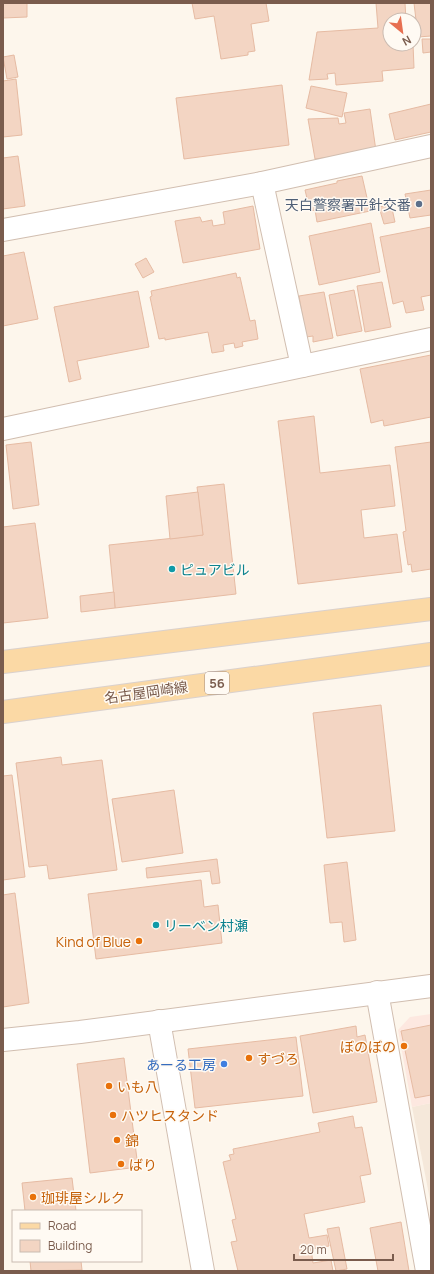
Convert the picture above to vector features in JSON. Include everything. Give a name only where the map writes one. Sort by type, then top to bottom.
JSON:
[{"type":"main road","points":[[3,662],[431,609]]},
{"type":"main road","name":"名古屋岡崎線","points":[[3,712],[431,654]]},
{"type":"street","points":[[3,230],[262,182],[431,146]]},
{"type":"street","points":[[262,182],[302,366]]},
{"type":"street","points":[[3,429],[431,338]]},
{"type":"street","points":[[3,1040],[80,1032],[431,986]]},
{"type":"street","points":[[378,992],[427,1271]]},
{"type":"street","points":[[159,1021],[203,1271]]},
{"type":"shaded area","points":[[431,1014],[431,1103],[412,1107],[398,1030],[410,1017]]},
{"type":"shaded area","points":[[431,1103],[431,1205],[412,1107]]},
{"type":"building","points":[[3,3],[27,3],[27,17],[3,18]]},
{"type":"building","points":[[192,3],[266,3],[269,21],[251,24],[255,51],[248,52],[248,55],[221,59],[214,16],[195,19]]},
{"type":"building","points":[[376,3],[405,3],[406,12],[382,12],[382,52],[413,52],[414,68],[382,71],[383,81],[336,85],[335,73],[327,74],[328,79],[309,80],[317,32],[378,28]]},
{"type":"building","points":[[414,3],[431,3],[431,36],[422,37],[422,12],[415,12]]},
{"type":"building","points":[[422,39],[431,39],[431,52],[423,53]]},
{"type":"building","points":[[14,55],[18,77],[7,79],[3,57]]},
{"type":"building","points":[[16,79],[22,135],[3,137],[3,81]]},
{"type":"building","points":[[282,85],[289,145],[184,159],[176,98]]},
{"type":"building","points":[[311,86],[347,93],[342,117],[306,108]]},
{"type":"building","points":[[431,104],[431,132],[395,140],[389,114]]},
{"type":"building","points":[[370,109],[376,151],[315,159],[308,119],[338,118],[339,124],[346,123],[344,113]]},
{"type":"building","points":[[18,156],[25,206],[3,209],[3,158]]},
{"type":"building","points":[[362,176],[370,211],[317,222],[315,210],[310,211],[305,190]]},
{"type":"building","name":"天白警察署平針交番","points":[[431,190],[431,215],[410,218],[405,194]]},
{"type":"building","points":[[391,204],[395,222],[384,224],[379,207]]},
{"type":"building","points":[[253,206],[260,249],[183,263],[175,221],[200,217],[202,222],[212,220],[213,226],[225,224],[223,212]]},
{"type":"building","points":[[371,223],[380,272],[319,285],[309,236]]},
{"type":"building","points":[[431,227],[431,295],[421,297],[424,310],[406,313],[403,301],[393,304],[380,237]]},
{"type":"building","points":[[24,252],[38,319],[3,326],[3,256]]},
{"type":"building","points":[[146,258],[154,272],[143,278],[135,264]]},
{"type":"building","points":[[236,273],[237,278],[240,277],[250,321],[255,320],[258,339],[242,342],[243,346],[235,348],[234,343],[223,345],[224,351],[212,353],[208,332],[165,340],[165,338],[159,339],[150,297],[152,296],[151,291]]},
{"type":"building","points":[[382,282],[391,327],[365,332],[357,286]]},
{"type":"building","points":[[354,290],[362,331],[337,336],[329,295]]},
{"type":"building","points":[[138,291],[149,347],[77,361],[81,379],[69,382],[54,307]]},
{"type":"building","points":[[324,292],[333,338],[313,342],[313,336],[306,337],[299,296]]},
{"type":"building","points":[[431,355],[431,417],[384,426],[383,420],[371,423],[360,369]]},
{"type":"building","points":[[314,416],[320,473],[390,465],[395,506],[361,510],[364,538],[397,534],[402,572],[298,584],[278,421]]},
{"type":"building","points":[[31,442],[39,505],[13,509],[6,445]]},
{"type":"building","points":[[431,442],[431,569],[412,572],[411,564],[408,565],[403,532],[406,531],[395,447]]},
{"type":"building","name":"ピュアビル","points":[[224,484],[236,594],[115,608],[109,545],[203,535],[197,487]]},
{"type":"building","points":[[198,492],[203,535],[170,539],[166,496]]},
{"type":"building","points":[[35,523],[48,618],[3,623],[3,527]]},
{"type":"building","points":[[114,592],[115,608],[81,612],[80,596]]},
{"type":"building","points":[[381,705],[395,831],[327,838],[313,713]]},
{"type":"building","points":[[61,757],[62,765],[102,760],[117,870],[49,879],[47,865],[29,867],[16,763]]},
{"type":"building","points":[[12,775],[25,877],[3,880],[3,776]]},
{"type":"building","points":[[174,790],[183,853],[122,862],[112,799]]},
{"type":"building","points":[[217,859],[220,883],[212,884],[210,871],[147,878],[146,868]]},
{"type":"building","points":[[347,862],[356,940],[344,942],[342,922],[330,923],[324,865]]},
{"type":"building","name":"リーベン村瀬","points":[[201,880],[204,907],[218,905],[222,943],[96,959],[88,894]]},
{"type":"building","points":[[15,893],[29,1003],[3,1007],[3,895]]},
{"type":"building","points":[[431,1025],[431,1095],[415,1098],[401,1031]]},
{"type":"building","points":[[356,1026],[357,1037],[365,1035],[377,1102],[313,1113],[300,1036]]},
{"type":"building","points":[[296,1037],[303,1096],[195,1108],[188,1049]]},
{"type":"building","points":[[124,1058],[138,1167],[90,1173],[77,1064]]},
{"type":"building","points":[[353,1116],[355,1128],[362,1127],[371,1174],[360,1176],[365,1202],[304,1214],[309,1238],[327,1235],[329,1246],[311,1249],[313,1263],[331,1260],[333,1271],[238,1271],[231,1242],[237,1241],[232,1220],[236,1219],[223,1162],[231,1160],[229,1155],[234,1154],[233,1149],[320,1132],[318,1123]]},
{"type":"building","points":[[72,1178],[76,1210],[25,1210],[22,1183]]},
{"type":"building","points":[[401,1222],[409,1271],[378,1271],[370,1228]]},
{"type":"building","points":[[339,1227],[347,1269],[336,1271],[327,1229]]},
{"type":"building","points":[[30,1262],[81,1262],[82,1270],[31,1271]]},
{"type":"place","name":"天白警察署平針交番","points":[[419,204]]},
{"type":"place","name":"ピュアビル","points":[[172,569]]},
{"type":"place","name":"リーベン村瀬","points":[[156,925]]},
{"type":"place","name":"Kind of Blue","points":[[139,941]]},
{"type":"place","name":"ぼのぼの","points":[[404,1046]]},
{"type":"place","name":"すづろ","points":[[249,1058]]},
{"type":"place","name":"あーる工房","points":[[224,1064]]},
{"type":"place","name":"いも八","points":[[109,1086]]},
{"type":"place","name":"ハツヒスタンド","points":[[113,1115]]},
{"type":"place","name":"錦","points":[[117,1140]]},
{"type":"place","name":"ばり","points":[[121,1164]]},
{"type":"place","name":"珈琲屋シルク","points":[[33,1197]]}]
